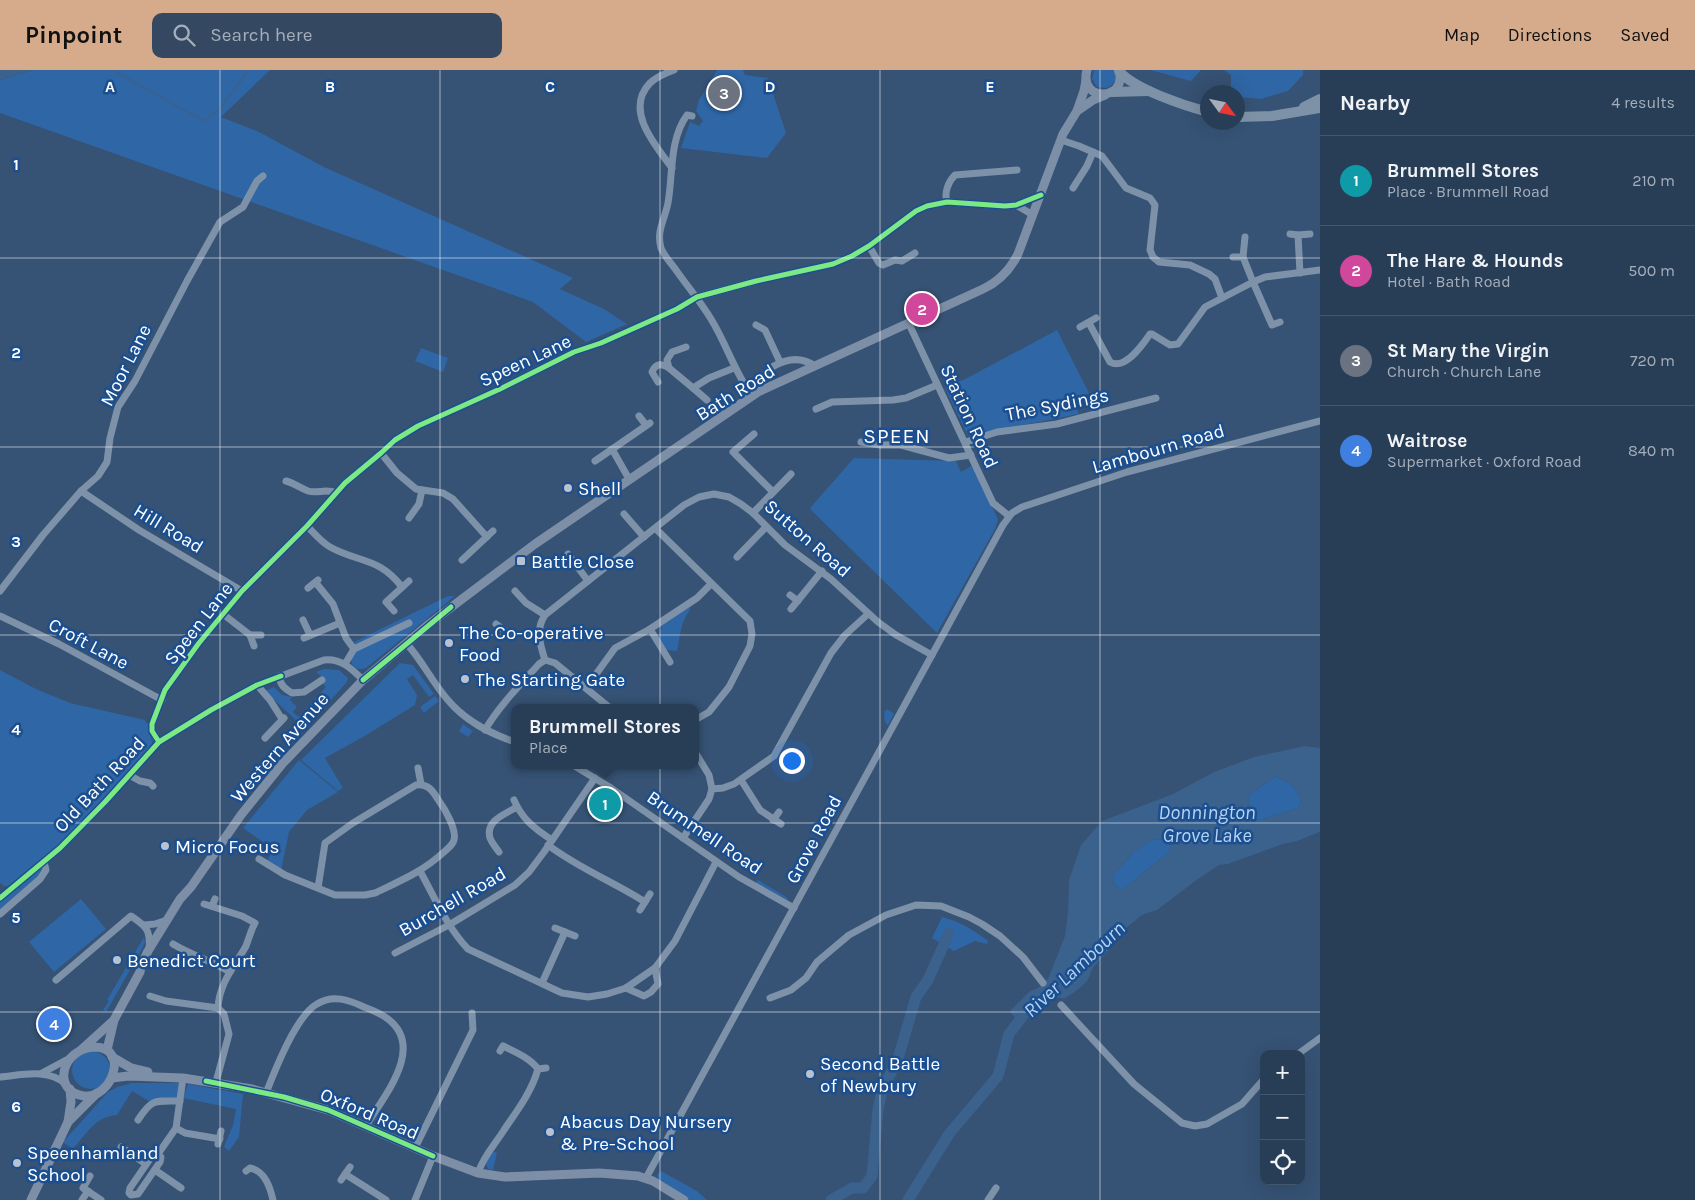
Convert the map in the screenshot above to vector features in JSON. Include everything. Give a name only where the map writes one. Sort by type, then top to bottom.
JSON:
[{"type":"highway","points":[[1119,70],[1129,80],[1150,91],[1200,109]]},
{"type":"highway","points":[[1110,93],[1150,91]]},
{"type":"highway","points":[[1287,114],[1320,99]]},
{"type":"highway","points":[[1245,118],[1260,118],[1320,108]]},
{"type":"main road","name":"Bath Road","points":[[406,643],[518,556],[763,389],[909,324],[1000,280],[1014,262],[1061,140],[1077,111],[1084,91],[1087,70]]},
{"type":"main road","points":[[1086,80],[1088,86],[1094,92],[1100,94],[1110,93],[1119,83],[1119,70]]},
{"type":"main road","name":"Bath Road","points":[[1077,111],[1093,100],[1110,93]]},
{"type":"main road","name":"Western Avenue","points":[[140,972],[140,966],[180,899],[191,887],[260,790],[362,680],[406,643]]},
{"type":"main road","name":"Western Avenue","points":[[82,1049],[114,1020],[140,972],[146,966],[183,905],[191,887]]},
{"type":"main road","name":"Western Avenue","points":[[109,1053],[114,1020]]},
{"type":"main road","points":[[31,1200],[68,1122],[71,1102],[64,1070],[70,1058],[82,1049],[95,1047],[109,1053],[115,1066],[112,1078],[68,1122]]},
{"type":"main road","name":"Oxford Road","points":[[109,1053],[131,1068],[161,1073],[172,1077]]},
{"type":"main road","name":"Oxford Road","points":[[112,1078],[128,1076],[172,1077],[216,1082],[328,1110],[433,1156],[478,1173],[505,1177],[599,1174],[632,1176],[646,1178],[684,1200]]},
{"type":"main road","points":[[68,1086],[85,1096],[99,1091]]},
{"type":"street","points":[[672,168],[643,123],[639,109],[643,95],[651,83],[674,70]]},
{"type":"street","points":[[692,116],[687,115],[680,128],[674,153],[668,205],[660,228],[660,241],[662,250],[712,319],[734,368],[752,396]]},
{"type":"street","points":[[1061,140],[1102,156],[1126,188],[1150,198],[1155,205],[1150,250],[1153,257],[1159,262],[1190,265],[1209,274],[1214,279],[1222,298]]},
{"type":"street","points":[[1073,188],[1093,152]]},
{"type":"street","points":[[947,202],[945,196],[953,174],[1017,170]]},
{"type":"street","name":"Moor Lane","points":[[0,591],[43,535],[80,491],[98,476],[107,462],[110,438],[118,407],[135,380],[220,222],[243,207],[257,181],[263,176]]},
{"type":"street","name":"Speen Lane","points":[[159,742],[152,731],[152,724],[165,690],[199,643],[242,590],[307,526],[336,493],[363,467],[382,453],[394,440],[418,426],[500,389],[574,352],[618,336],[677,309],[696,297],[756,281],[833,264],[868,246],[916,211],[927,206],[947,202],[1016,205],[1041,195]]},
{"type":"street","points":[[1016,205],[1033,215]]},
{"type":"street","points":[[1300,273],[1294,234],[1310,234]]},
{"type":"street","points":[[1245,236],[1243,257],[1269,327],[1280,322]]},
{"type":"street","points":[[868,246],[879,263],[883,265],[895,260],[902,261],[915,253]]},
{"type":"street","points":[[1233,257],[1243,257]]},
{"type":"street","points":[[1089,323],[1110,362],[1114,364],[1120,363],[1138,350],[1150,334],[1170,345],[1178,344],[1205,307],[1253,282],[1265,277],[1320,270]]},
{"type":"street","points":[[1080,327],[1096,318]]},
{"type":"street","name":"Station Road","points":[[909,324],[993,503],[1009,516]]},
{"type":"street","points":[[756,325],[765,330],[780,362]]},
{"type":"street","points":[[669,368],[667,360],[672,352],[686,347]]},
{"type":"street","points":[[763,389],[765,383],[764,375],[780,362],[793,359],[808,362],[815,366]]},
{"type":"street","points":[[658,382],[652,372],[658,364],[664,364],[707,400]]},
{"type":"street","points":[[692,388],[709,378],[734,368]]},
{"type":"street","points":[[816,409],[830,399],[893,400],[912,396],[937,385]]},
{"type":"street","name":"The Sydings","points":[[966,442],[997,432],[1057,424],[1156,398]]},
{"type":"street","points":[[595,461],[648,424],[639,416]]},
{"type":"street","name":"Lambourn Road","points":[[1009,516],[1022,507],[1127,472],[1320,421]]},
{"type":"street","points":[[754,434],[733,452],[774,492]]},
{"type":"street","points":[[861,442],[880,446],[901,445],[949,458],[970,455]]},
{"type":"street","points":[[612,450],[629,479]]},
{"type":"street","points":[[382,453],[388,463],[406,482],[416,489],[443,493],[453,499],[487,537]]},
{"type":"street","points":[[753,513],[791,474]]},
{"type":"street","points":[[286,481],[308,491],[331,490],[336,493]]},
{"type":"street","points":[[413,516],[420,504],[422,490]]},
{"type":"street","name":"Hill Road","points":[[80,491],[139,530],[242,590]]},
{"type":"street","name":"Sutton Road","points":[[545,615],[690,501],[714,494],[741,504],[753,513],[785,545],[822,571],[868,614],[896,635],[932,654]]},
{"type":"street","points":[[624,514],[644,537]]},
{"type":"street","name":"Grove Road","points":[[646,1178],[1009,516]]},
{"type":"street","points":[[307,526],[321,541],[331,548],[374,562],[402,587]]},
{"type":"street","points":[[737,557],[766,527]]},
{"type":"street","points":[[656,529],[710,584],[750,621],[752,634],[750,646],[729,687],[709,712],[699,718]]},
{"type":"street","points":[[465,556],[494,530]]},
{"type":"street","points":[[568,554],[588,581]]},
{"type":"street","points":[[791,609],[822,571]]},
{"type":"street","points":[[394,611],[386,602],[408,581]]},
{"type":"street","points":[[308,588],[317,582],[333,604],[346,638],[354,649]]},
{"type":"street","points":[[586,688],[615,648],[650,630],[697,598],[710,584]]},
{"type":"street","points":[[515,591],[526,604],[545,615],[541,622],[539,635],[545,660]]},
{"type":"street","points":[[790,595],[798,601]]},
{"type":"street","name":"Speen Lane","points":[[223,614],[250,635]]},
{"type":"street","points":[[712,789],[723,788],[740,780],[769,760],[778,751],[821,661],[868,614]]},
{"type":"street","name":"Croft Lane","points":[[0,616],[59,644],[162,700]]},
{"type":"street","points":[[303,620],[307,636],[340,623]]},
{"type":"street","points":[[362,680],[345,664],[354,649],[409,623]]},
{"type":"street","points":[[496,624],[504,630]]},
{"type":"street","points":[[650,630],[670,662]]},
{"type":"street","points":[[250,635],[261,635]]},
{"type":"street","points":[[250,635],[254,646]]},
{"type":"street","points":[[406,643],[431,675],[446,699],[465,717],[485,730],[511,740]]},
{"type":"street","name":"Old Bath Road","points":[[0,898],[44,862],[78,830],[159,742],[211,710],[257,685],[324,660],[333,660],[345,664]]},
{"type":"street","points":[[485,730],[492,717],[502,705],[539,664],[545,660]]},
{"type":"street","points":[[545,660],[555,664],[605,704]]},
{"type":"street","points":[[279,676],[283,686],[292,693],[304,692],[322,680]]},
{"type":"street","points":[[257,685],[283,718],[264,738]]},
{"type":"street","points":[[683,838],[709,799],[712,789],[709,775],[699,759]]},
{"type":"street","points":[[418,768],[421,784]]},
{"type":"street","name":"Brummell Road","points":[[580,769],[716,862],[794,908]]},
{"type":"street","points":[[129,775],[140,781],[150,783],[152,786]]},
{"type":"street","name":"Burchell Road","points":[[395,953],[449,925],[515,885],[529,872],[595,778]]},
{"type":"street","points":[[740,780],[760,810],[781,824]]},
{"type":"street","points":[[259,859],[286,874],[318,888],[335,895],[375,893],[429,866],[454,839],[454,832],[446,812],[429,787],[421,784],[416,785],[388,801],[325,843],[318,888]]},
{"type":"street","points":[[499,852],[490,838],[490,826],[516,803],[522,817],[550,843],[580,866],[622,887],[645,902]]},
{"type":"street","points":[[774,820],[780,812]]},
{"type":"street","name":"Old Bath Road","points":[[0,914],[40,879],[46,870],[44,862]]},
{"type":"street","points":[[420,871],[449,925],[468,949],[562,993],[588,996],[607,994],[626,988],[655,968],[675,941],[716,862]]},
{"type":"street","points":[[640,910],[650,894]]},
{"type":"street","points":[[210,903],[258,924],[222,987],[218,999],[218,1008]]},
{"type":"street","points":[[770,998],[791,990],[806,978],[817,962],[849,935],[886,915],[916,905],[941,906],[982,924],[1000,936],[1024,957],[1043,983]]},
{"type":"street","points":[[56,980],[130,916],[144,925],[150,938],[148,952]]},
{"type":"street","points":[[144,925],[167,920]]},
{"type":"street","points":[[555,928],[575,936]]},
{"type":"street","points":[[542,983],[565,932]]},
{"type":"street","points":[[176,949],[215,963],[230,972]]},
{"type":"street","points":[[626,988],[644,996],[651,992],[658,984],[655,968]]},
{"type":"street","points":[[150,996],[166,1001],[218,1008],[224,1014],[229,1034],[216,1082]]},
{"type":"street","points":[[266,1093],[281,1057],[305,1015],[316,1004],[329,999],[346,999],[388,1018],[398,1028],[404,1040],[404,1055],[398,1072],[366,1126]]},
{"type":"street","points":[[1061,1005],[1134,1084],[1182,1123],[1195,1126],[1207,1124],[1242,1104],[1260,1084]]},
{"type":"street","points":[[415,1148],[473,1030],[472,1013]]},
{"type":"street","points":[[1304,1050],[1320,1038]]},
{"type":"street","points":[[478,1173],[486,1154],[504,1132],[542,1068],[503,1046],[500,1051]]},
{"type":"street","points":[[41,1074],[70,1058]]},
{"type":"street","points":[[0,1077],[41,1074],[58,1078],[68,1086]]},
{"type":"street","points":[[158,1154],[161,1161],[138,1194],[130,1198],[129,1189],[146,1164],[154,1155],[158,1154],[176,1128],[183,1078]]},
{"type":"street","points":[[138,1120],[152,1102],[180,1101]]},
{"type":"street","points":[[176,1128],[185,1133],[219,1142],[221,1130]]},
{"type":"street","points":[[121,1147],[146,1164]]},
{"type":"street","points":[[414,1200],[425,1179],[433,1156]]},
{"type":"street","points":[[341,1180],[350,1166]]},
{"type":"street","points":[[246,1171],[250,1168],[255,1168],[262,1174],[269,1185],[273,1200]]},
{"type":"street","points":[[155,1170],[181,1188]]},
{"type":"street","points":[[345,1174],[386,1200]]},
{"type":"street","points":[[90,1176],[83,1188],[101,1200]]},
{"type":"street","points":[[988,1200],[996,1188]]},
{"type":"street","points":[[82,1200],[88,1191]]},
{"type":"shaded area","points":[[33,70],[270,70],[221,117],[259,132],[324,167],[573,278],[560,289],[604,309],[627,324],[586,342],[533,302],[0,113],[0,80]]},
{"type":"shaded area","points":[[717,70],[743,70],[745,75],[768,78],[786,133],[767,158],[681,148],[690,122],[699,126],[703,121],[696,111],[699,100]]},
{"type":"shaded area","points":[[1094,70],[1114,70],[1115,81],[1106,88],[1097,87],[1092,79]]},
{"type":"shaded area","points":[[1150,70],[1201,70],[1191,81]]},
{"type":"shaded area","points":[[1224,70],[1303,70],[1303,75],[1288,91],[1261,99],[1245,98],[1245,85],[1231,85],[1231,75]]},
{"type":"shaded area","points":[[1057,330],[1089,393],[1073,401],[1079,414],[968,436],[945,388]]},
{"type":"shaded area","points":[[421,348],[448,358],[443,372],[415,361]]},
{"type":"shaded area","points":[[854,458],[956,461],[961,472],[973,465],[998,520],[995,529],[937,633],[810,508]]},
{"type":"shaded area","points":[[448,596],[455,596],[366,668],[357,669],[353,666],[351,658],[356,649],[354,642]]},
{"type":"shaded area","points":[[690,607],[683,624],[677,651],[665,650],[658,638],[662,628],[660,625]]},
{"type":"shaded area","points":[[400,663],[413,665],[434,694],[429,697],[413,675],[407,679],[417,695],[415,705],[325,758],[343,788],[338,791],[301,760]]},
{"type":"shaded area","points":[[324,669],[339,670],[348,678],[347,682],[305,729],[265,691],[274,687],[282,695],[292,697],[290,700],[297,707],[293,712],[299,717],[326,687],[321,682],[324,679],[316,672]]},
{"type":"shaded area","points":[[0,670],[36,689],[70,703],[145,720],[146,723],[151,724],[155,738],[154,745],[148,729],[153,745],[103,800],[57,846],[8,886],[0,883]]},
{"type":"shaded area","points":[[435,696],[439,701],[424,713],[420,707]]},
{"type":"shaded area","points":[[887,709],[894,714],[888,725],[886,724],[884,712]]},
{"type":"shaded area","points":[[463,724],[473,731],[468,737],[459,731]]},
{"type":"shaded area","points":[[299,760],[338,792],[307,810],[289,832],[281,871],[266,863],[273,849],[243,828]]},
{"type":"shaded area","points":[[1276,776],[1293,786],[1302,801],[1298,808],[1260,820],[1248,817],[1249,795]]},
{"type":"shaded area","points":[[1153,839],[1166,840],[1171,846],[1169,852],[1122,890],[1115,885],[1112,876],[1135,851]]},
{"type":"shaded area","points":[[43,862],[45,870],[0,914],[0,897]]},
{"type":"shaded area","points":[[758,880],[788,898],[787,900],[756,883]]},
{"type":"shaded area","points":[[81,899],[106,929],[54,972],[29,942]]},
{"type":"shaded area","points":[[942,917],[972,930],[988,941],[987,944],[975,941],[954,951],[932,938]]},
{"type":"shaded area","points":[[144,937],[145,942],[142,949],[106,1012],[103,1010],[109,1001],[107,1000]]},
{"type":"shaded area","points":[[91,1051],[105,1056],[110,1070],[105,1084],[91,1089],[77,1084],[72,1070],[77,1056]]},
{"type":"shaded area","points":[[132,1083],[179,1083],[179,1100],[149,1101],[132,1091],[117,1115],[97,1122],[73,1149],[63,1142],[108,1092],[117,1087]]},
{"type":"shaded area","points":[[188,1084],[243,1094],[239,1137],[229,1151],[224,1147],[233,1125],[236,1109],[183,1098]]},
{"type":"shaded area","points":[[380,1111],[420,1131],[415,1141],[378,1125],[375,1120]]},
{"type":"shaded area","points":[[492,1151],[497,1153],[493,1170],[488,1169],[485,1161]]},
{"type":"shaded area","points":[[661,1171],[697,1191],[707,1200],[690,1200],[658,1179],[657,1175]]},
{"type":"water","points":[[0,70],[33,70],[0,80]]},
{"type":"water","name":"Donnington Grove Lake","points":[[1305,746],[1320,748],[1320,832],[1228,864],[1219,865],[1157,910],[1142,915],[1115,937],[1109,949],[1093,968],[1087,981],[1076,991],[1064,999],[1056,997],[1051,990],[1047,994],[1051,1001],[1025,1018],[1016,1019],[1010,1012],[1012,1009],[1029,992],[1038,988],[1048,979],[1065,936],[1069,880],[1081,845],[1102,821],[1173,794],[1214,772],[1254,757]],"holes":[[[1276,776],[1293,786],[1302,801],[1298,808],[1260,820],[1248,817],[1249,795]],[[1153,839],[1166,840],[1171,846],[1169,852],[1122,890],[1115,885],[1112,876],[1135,851]]]},
{"type":"waterway","points":[[112,70],[204,121],[220,108],[249,70]]},
{"type":"waterway","points":[[831,1200],[852,1188],[863,1188],[872,1176],[878,1109],[883,1087],[897,1062],[916,997],[928,980],[949,933]]},
{"type":"waterway","name":"River Lambourn","points":[[908,1200],[949,1134],[998,1076],[1009,1034],[1029,1008]]},
{"type":"cycle path","points":[[159,742],[152,731],[152,724],[165,690],[199,643],[242,591],[307,526],[345,483],[395,440],[418,426],[500,389],[574,352],[601,343],[677,309],[697,297],[756,281],[833,264],[852,256],[869,246],[916,211],[927,206],[947,202],[1016,205],[1041,195]]},
{"type":"cycle path","points":[[363,680],[451,607]]},
{"type":"cycle path","points":[[0,898],[60,848],[159,742],[211,710],[257,685],[281,676]]},
{"type":"cycle path","points":[[206,1081],[284,1097],[328,1110],[433,1156]]},
{"type":"place","name":"St Mary the Virgin","points":[[724,93]]},
{"type":"place","name":"The Hare & Hounds","points":[[922,309]]},
{"type":"place","name":"Shell","points":[[568,488]]},
{"type":"place","name":"Battle Close","points":[[521,561]]},
{"type":"place","name":"The Co-operative Food","points":[[449,643]]},
{"type":"place","name":"The Starting Gate","points":[[465,679]]},
{"type":"place","name":"Brummell Stores","points":[[605,804]]},
{"type":"place","name":"Micro Focus","points":[[165,846]]},
{"type":"place","name":"Benedict Court","points":[[117,960]]},
{"type":"place","name":"Waitrose","points":[[54,1024]]},
{"type":"place","name":"Second Battle of Newbury","points":[[810,1074]]},
{"type":"place","name":"Abacus Day Nursery & Pre-School","points":[[550,1132]]},
{"type":"place","name":"Speenhamland School","points":[[17,1163]]},
{"type":"district","name":"SPEEN","points":[[897,436]]}]
